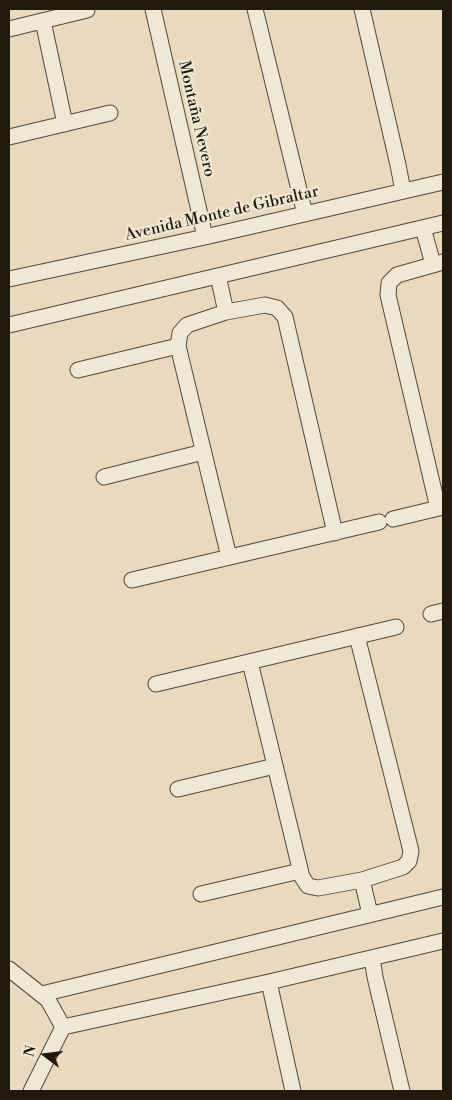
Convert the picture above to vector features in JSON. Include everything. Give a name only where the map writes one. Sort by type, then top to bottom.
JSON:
[{"type":"street","name":"Montaña Nevero","points":[[153,9],[205,237]]},
{"type":"street","points":[[255,9],[304,214]]},
{"type":"street","points":[[362,9],[403,191]]},
{"type":"street","points":[[9,29],[87,10]]},
{"type":"street","points":[[43,21],[65,124]]},
{"type":"street","points":[[9,137],[110,113]]},
{"type":"street","name":"Avenida Monte de Gibraltar","points":[[9,279],[205,237],[443,182]]},
{"type":"street","points":[[9,325],[443,223]]},
{"type":"street","points":[[132,580],[441,508],[388,296],[389,283],[397,275],[438,263],[424,228]]},
{"type":"street","points":[[218,276],[226,312]]},
{"type":"street","points":[[229,557],[178,346],[180,333],[187,325],[226,312],[265,304],[277,308],[284,317],[335,533]]},
{"type":"street","points":[[78,370],[178,346]]},
{"type":"street","points":[[104,476],[203,452]]},
{"type":"street","points":[[156,684],[396,627]]},
{"type":"street","points":[[250,662],[302,877],[308,886],[318,888],[362,880],[403,867],[409,861],[411,852],[357,636]]},
{"type":"street","points":[[178,789],[275,766]]},
{"type":"street","points":[[201,894],[300,871]]},
{"type":"street","points":[[362,880],[370,914]]},
{"type":"street","points":[[42,994],[443,897]]},
{"type":"street","points":[[63,1028],[443,941]]},
{"type":"street","points":[[372,958],[402,1091]]},
{"type":"street","points":[[9,969],[21,981],[42,994],[54,1009],[63,1028]]},
{"type":"street","points":[[269,982],[294,1091]]},
{"type":"street","points":[[31,1091],[63,1028]]}]
